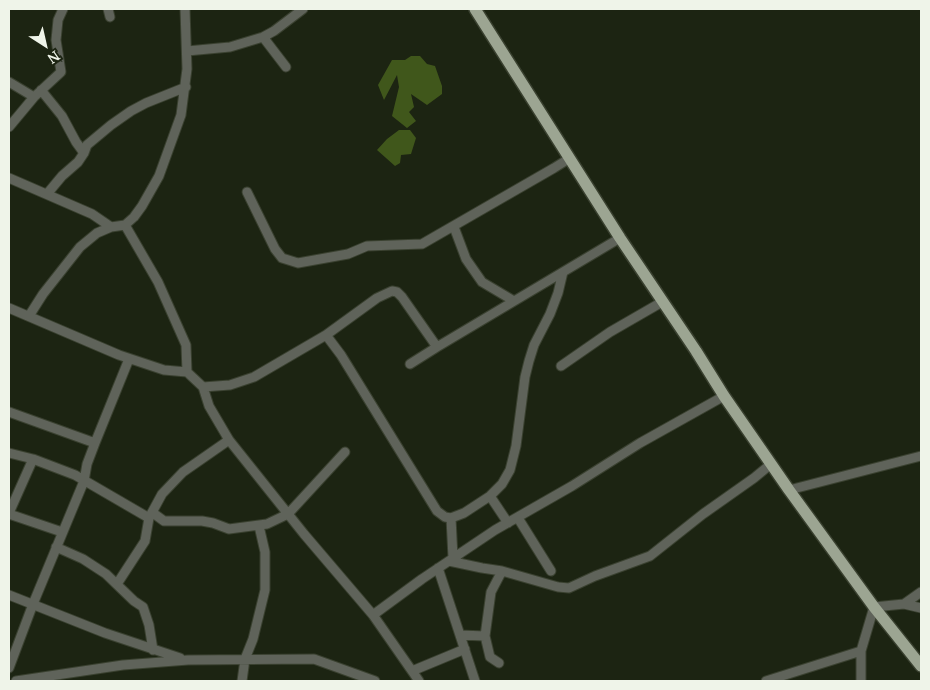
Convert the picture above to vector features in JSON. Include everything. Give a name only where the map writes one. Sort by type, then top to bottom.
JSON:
[{"type":"main road","points":[[475,9],[620,238],[724,396],[788,490],[874,607],[921,666]]},
{"type":"street","points":[[9,127],[34,97],[61,72],[56,40],[58,20],[63,9]]},
{"type":"street","points":[[29,316],[43,294],[80,247],[98,233],[111,227],[125,225],[134,217],[159,176],[181,115],[186,87],[188,51],[185,9]]},
{"type":"street","points":[[188,51],[230,47],[263,37],[274,31],[298,10]]},
{"type":"street","points":[[263,37],[286,67]]},
{"type":"street","points":[[9,82],[34,97]]},
{"type":"street","points":[[47,194],[62,176],[78,162],[91,141],[131,111],[186,87]]},
{"type":"street","points":[[41,90],[62,116],[84,153]]},
{"type":"street","points":[[247,192],[275,249],[282,258],[298,263],[348,254],[367,246],[422,244],[570,158]]},
{"type":"street","points":[[9,178],[99,218],[111,227]]},
{"type":"street","points":[[125,225],[158,282],[186,345],[187,372]]},
{"type":"street","points":[[454,226],[466,259],[482,282],[514,301]]},
{"type":"street","points":[[410,364],[620,238]]},
{"type":"street","points":[[326,335],[341,355],[437,511],[445,517],[451,518],[464,513],[490,496],[502,484],[510,470],[516,446],[529,361],[534,345],[550,314],[563,272]]},
{"type":"street","points":[[203,387],[230,385],[254,377],[326,335],[378,298],[392,292],[397,292],[402,297],[437,347]]},
{"type":"street","points":[[561,366],[610,332],[662,302]]},
{"type":"street","points":[[9,308],[129,359],[164,370],[187,372],[203,387],[209,406],[229,440],[373,615],[419,681]]},
{"type":"street","points":[[9,668],[84,480],[87,464],[129,359]]},
{"type":"street","points":[[373,615],[451,559],[508,523],[572,486],[640,442],[724,396]]},
{"type":"street","points":[[9,412],[95,443]]},
{"type":"street","points":[[117,584],[145,541],[151,516],[162,494],[199,460],[229,440]]},
{"type":"street","points":[[9,453],[33,459],[75,475],[151,516],[164,521],[207,522],[229,529],[259,526],[279,520],[288,514],[345,452]]},
{"type":"street","points":[[788,490],[921,456]]},
{"type":"street","points":[[33,459],[9,513],[62,532]]},
{"type":"street","points":[[451,559],[558,587],[569,588],[636,562],[658,550],[771,464]]},
{"type":"street","points":[[490,496],[508,523]]},
{"type":"street","points":[[451,518],[451,559]]},
{"type":"street","points":[[518,518],[551,571]]},
{"type":"street","points":[[243,680],[246,659],[265,590],[265,552],[259,526]]},
{"type":"street","points":[[56,547],[83,559],[106,574],[143,607],[149,624],[153,650]]},
{"type":"street","points":[[438,568],[475,681]]},
{"type":"street","points":[[499,663],[490,657],[485,636],[492,592],[502,571]]},
{"type":"street","points":[[904,604],[921,592]]},
{"type":"street","points":[[9,595],[97,630],[188,660]]},
{"type":"street","points":[[861,681],[861,651],[874,607],[904,604],[921,608]]},
{"type":"street","points":[[460,635],[485,636]]},
{"type":"street","points":[[412,671],[465,649]]},
{"type":"street","points":[[766,681],[861,651]]},
{"type":"street","points":[[16,681],[71,677],[123,665],[188,660],[314,659],[375,681]]},
{"type":"green space","points":[[411,56],[420,56],[427,64],[435,66],[442,86],[442,94],[427,105],[411,94],[414,107],[409,112],[416,121],[407,128],[392,116],[399,87],[397,75],[384,100],[378,85],[392,60],[405,60]]},
{"type":"green space","points":[[399,130],[410,130],[416,138],[411,154],[401,155],[400,163],[395,166],[377,150]]}]
